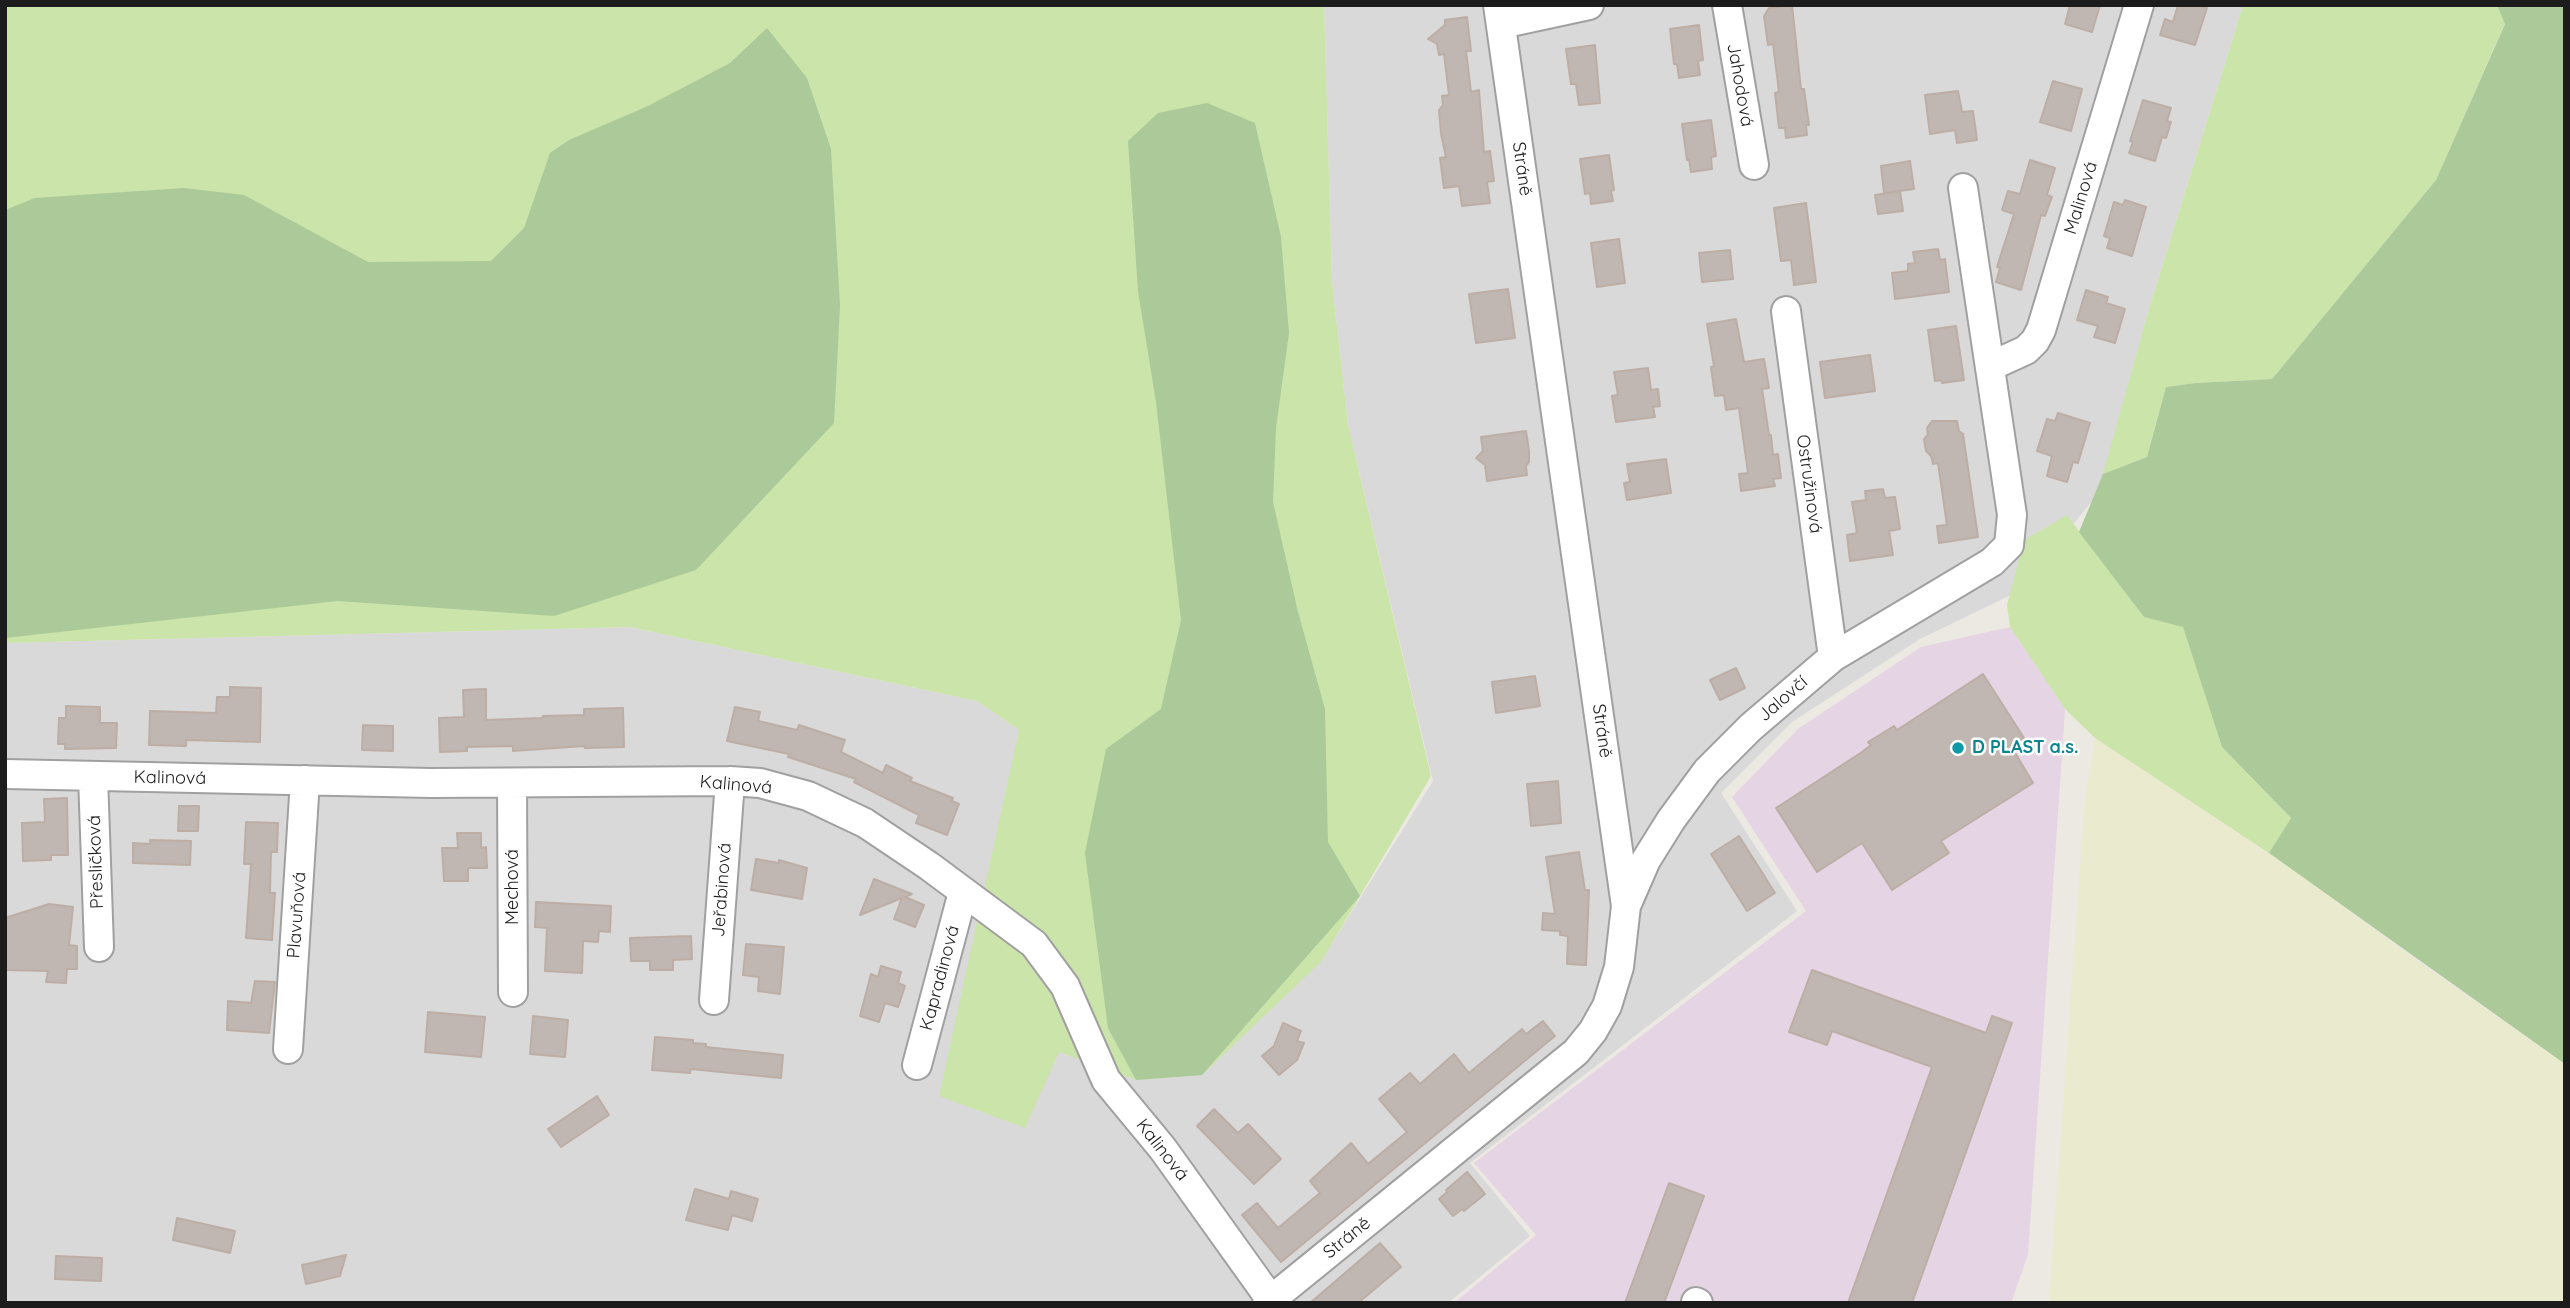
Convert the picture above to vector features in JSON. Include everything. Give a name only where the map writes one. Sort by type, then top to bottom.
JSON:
[{"type":"street","points":[[1499,15],[1589,5]]},
{"type":"street","name":"Jahodová","points":[[1727,5],[1754,164]]},
{"type":"street","name":"Malinová","points":[[1991,366],[2026,350],[2041,330],[2139,5]]},
{"type":"street","name":"Stráně","points":[[1269,1301],[1576,1052],[1593,1031],[1607,1006],[1619,967],[1626,906],[1499,15]]},
{"type":"street","points":[[1963,188],[1991,366]]},
{"type":"street","name":"Ostružinová","points":[[1786,311],[1832,657]]},
{"type":"street","name":"Jalovčí","points":[[1626,906],[1646,860],[1664,830],[1707,771],[1751,727],[1832,657],[2001,554],[2009,545],[2012,515],[1991,366]]},
{"type":"street","name":"Kalinová","points":[[5,774],[512,783],[730,781],[760,783],[808,796],[865,823],[929,866],[1034,944],[1065,986],[1106,1080],[1163,1149],[1269,1301]]},
{"type":"street","name":"Přesličková","points":[[93,776],[99,947]]},
{"type":"street","name":"Plavuňová","points":[[288,1049],[306,780]]},
{"type":"street","name":"Jeřabinová","points":[[714,1000],[730,781]]},
{"type":"street","name":"Mechová","points":[[512,783],[513,992]]},
{"type":"street","name":"Kapradinová","points":[[916,1065],[963,892]]},
{"type":"shaded area","points":[[1324,5],[2243,5],[2148,312],[2099,492],[2021,590],[1920,639],[1792,722],[1721,793],[1797,911],[1470,1163],[1530,1236],[1448,1303],[5,1303],[5,643],[630,627],[977,701],[1127,803],[1321,961],[1433,781],[1348,425],[1332,283]]},
{"type":"shaded area","points":[[2010,627],[2065,709],[2028,1254],[2011,1303],[1454,1303],[1536,1235],[1474,1163],[1806,911],[1732,797],[1798,729],[1921,647]]},
{"type":"green space","points":[[5,5],[1324,5],[1332,283],[1348,425],[1431,776],[1321,962],[1202,1075],[1136,1080],[1059,1052],[1025,1128],[939,1096],[1019,730],[977,701],[630,627],[5,643]]},
{"type":"green space","points":[[2243,5],[2497,5],[2505,23],[2436,180],[2272,379],[2166,387],[2147,457],[2103,474],[2148,312]]},
{"type":"green space","points":[[2497,5],[2565,5],[2565,1064],[2269,853],[2291,818],[2222,747],[2183,627],[2144,617],[2079,532],[2103,474],[2147,457],[2166,387],[2272,379],[2436,180],[2505,24]]},
{"type":"green space","points":[[767,28],[807,78],[831,149],[840,306],[834,423],[696,570],[554,616],[338,601],[5,638],[5,210],[35,198],[184,188],[244,195],[368,262],[491,261],[524,228],[550,153],[569,140],[648,106],[730,63]]},
{"type":"green space","points":[[1207,103],[1255,123],[1281,237],[1289,333],[1276,428],[1273,502],[1298,612],[1325,709],[1328,842],[1360,896],[1202,1075],[1136,1080],[1108,1028],[1085,853],[1106,749],[1161,709],[1181,620],[1156,402],[1138,291],[1128,141],[1158,113]]},
{"type":"green space","points":[[2067,515],[2144,617],[2183,626],[2222,747],[2291,818],[2269,853],[2095,738],[2065,709],[2010,627],[2007,605],[2024,540]]},
{"type":"green space","points":[[2095,738],[2248,837],[2565,1064],[2565,1303],[2049,1303],[2085,800]]},
{"type":"building","points":[[1792,5],[1801,89],[1804,89],[1809,125],[1806,125],[1807,135],[1786,138],[1785,128],[1779,128],[1775,93],[1779,92],[1773,44],[1768,45],[1764,16],[1769,8]]},
{"type":"building","points":[[2070,5],[2100,5],[2092,32],[2065,24]]},
{"type":"building","points":[[2178,5],[2207,8],[2195,45],[2160,35],[2165,19],[2173,22]]},
{"type":"building","points":[[1467,17],[1471,51],[1466,51],[1471,92],[1479,90],[1484,152],[1490,151],[1494,181],[1487,182],[1490,203],[1462,206],[1459,186],[1444,188],[1440,158],[1446,157],[1439,110],[1443,105],[1442,96],[1449,95],[1444,54],[1439,55],[1437,44],[1428,39],[1445,25],[1445,20]]},
{"type":"building","points":[[1699,25],[1703,60],[1698,61],[1700,75],[1679,78],[1677,64],[1674,64],[1670,29]]},
{"type":"building","points":[[1595,45],[1600,103],[1579,105],[1576,84],[1571,84],[1566,49]]},
{"type":"building","points":[[2053,81],[2082,89],[2071,131],[2040,122]]},
{"type":"building","points":[[1958,91],[1962,112],[1973,111],[1977,140],[1957,143],[1955,130],[1930,134],[1925,95]]},
{"type":"building","points":[[2143,100],[2171,108],[2167,121],[2171,122],[2166,138],[2162,137],[2155,161],[2129,153]]},
{"type":"building","points":[[1711,120],[1716,156],[1711,157],[1712,169],[1691,172],[1682,124]]},
{"type":"building","points":[[1609,155],[1613,201],[1591,204],[1590,193],[1585,194],[1580,159]]},
{"type":"building","points":[[2030,160],[2055,168],[2047,195],[2052,197],[2045,216],[2041,215],[2021,290],[1996,282],[2000,268],[1997,267],[2014,214],[2002,210],[2008,191],[2020,194]]},
{"type":"building","points":[[1910,161],[1914,189],[1884,193],[1881,166]]},
{"type":"building","points":[[1900,191],[1903,211],[1878,214],[1875,195]]},
{"type":"building","points":[[2125,200],[2146,207],[2132,256],[2107,248],[2110,238],[2104,236],[2114,202],[2123,205]]},
{"type":"building","points":[[1806,203],[1816,282],[1794,285],[1791,260],[1781,261],[1774,208]]},
{"type":"building","points":[[1619,239],[1625,283],[1597,287],[1591,243]]},
{"type":"building","points":[[1938,249],[1940,260],[1945,259],[1949,292],[1895,299],[1892,273],[1908,271],[1908,264],[1915,263],[1913,252]]},
{"type":"building","points":[[1730,250],[1733,279],[1702,282],[1699,253]]},
{"type":"building","points":[[1508,289],[1515,338],[1476,343],[1469,294]]},
{"type":"building","points":[[2086,290],[2108,297],[2106,303],[2125,309],[2115,343],[2094,337],[2098,326],[2077,320]]},
{"type":"building","points":[[1736,319],[1744,362],[1764,359],[1769,388],[1762,389],[1773,455],[1778,454],[1781,478],[1773,479],[1775,486],[1741,491],[1739,474],[1748,473],[1739,408],[1726,410],[1724,395],[1715,396],[1711,367],[1714,366],[1707,324]]},
{"type":"building","points":[[1956,326],[1964,380],[1942,383],[1941,380],[1935,381],[1928,330]]},
{"type":"building","points":[[1870,355],[1875,391],[1825,398],[1820,362]]},
{"type":"building","points":[[1648,368],[1651,390],[1658,389],[1660,406],[1653,407],[1655,417],[1616,422],[1612,396],[1618,395],[1614,372]]},
{"type":"building","points":[[2058,413],[2090,423],[2078,463],[2073,462],[2067,482],[2047,476],[2052,456],[2037,451],[2047,419],[2055,421]]},
{"type":"building","points":[[1932,421],[1957,421],[1959,431],[1963,434],[1978,537],[1939,543],[1937,526],[1947,525],[1938,463],[1933,464],[1926,451],[1924,439]]},
{"type":"building","points":[[1526,431],[1529,451],[1527,475],[1487,481],[1485,465],[1476,458],[1483,451],[1481,437]]},
{"type":"building","points":[[1666,459],[1671,493],[1627,500],[1624,483],[1630,482],[1627,464]]},
{"type":"building","points":[[1883,489],[1885,498],[1895,497],[1900,529],[1889,531],[1893,555],[1850,561],[1847,535],[1857,533],[1852,502],[1866,500],[1865,491]]},
{"type":"building","points":[[1736,668],[1745,688],[1720,700],[1710,680]]},
{"type":"building","points":[[1983,674],[2024,738],[2011,746],[2033,783],[1941,841],[1949,853],[1892,890],[1862,843],[1817,872],[1776,808],[1862,752],[1871,745],[1868,742],[1894,726],[1897,730]]},
{"type":"building","points":[[1535,676],[1540,706],[1496,713],[1492,682]]},
{"type":"building","points":[[230,687],[261,688],[260,742],[186,740],[186,746],[149,745],[150,711],[216,713],[217,697],[230,697]]},
{"type":"building","points":[[486,689],[486,720],[584,715],[584,709],[623,708],[624,747],[584,746],[513,751],[513,746],[467,747],[467,751],[440,752],[439,718],[464,717],[463,690]]},
{"type":"building","points":[[66,706],[100,707],[100,723],[117,723],[116,748],[65,749],[65,744],[58,744],[59,718],[66,718]]},
{"type":"building","points":[[735,707],[760,712],[758,721],[797,730],[799,725],[845,740],[841,752],[883,773],[886,765],[912,778],[910,781],[953,798],[952,801],[959,804],[947,835],[916,823],[919,815],[854,782],[856,779],[788,757],[789,754],[727,741]]},
{"type":"building","points":[[363,725],[393,726],[393,751],[362,750]]},
{"type":"building","points":[[1558,781],[1561,823],[1531,826],[1527,784]]},
{"type":"building","points":[[67,798],[68,855],[51,855],[51,860],[23,861],[22,823],[45,822],[44,799]]},
{"type":"building","points":[[179,806],[199,806],[198,831],[178,831]]},
{"type":"building","points":[[246,822],[278,823],[277,852],[271,852],[270,893],[275,893],[272,940],[246,938],[251,864],[244,864]]},
{"type":"building","points":[[457,833],[481,833],[481,848],[486,847],[487,868],[468,868],[468,881],[444,881],[442,848],[458,848]]},
{"type":"building","points":[[1739,836],[1775,893],[1747,911],[1711,854]]},
{"type":"building","points":[[150,840],[191,841],[190,865],[133,863],[133,843],[150,844]]},
{"type":"building","points":[[1579,852],[1585,890],[1589,890],[1586,965],[1567,964],[1568,936],[1560,935],[1560,931],[1542,930],[1543,913],[1555,914],[1546,857]]},
{"type":"building","points":[[756,859],[779,863],[779,860],[807,868],[802,899],[751,890]]},
{"type":"building","points":[[874,879],[912,894],[905,897],[924,905],[915,927],[894,919],[902,898],[860,915]]},
{"type":"building","points":[[536,902],[611,906],[610,932],[599,931],[598,942],[583,941],[582,973],[545,971],[547,928],[535,927]]},
{"type":"building","points":[[49,904],[73,907],[69,945],[77,946],[77,969],[67,969],[66,983],[46,982],[48,971],[5,970],[5,918]]},
{"type":"building","points":[[691,936],[692,959],[673,960],[673,970],[650,970],[650,961],[631,961],[630,938]]},
{"type":"building","points":[[746,944],[784,947],[780,994],[758,991],[759,977],[743,975]]},
{"type":"building","points":[[881,966],[901,972],[898,983],[905,986],[898,1007],[885,1003],[879,1022],[860,1016],[871,974],[878,977]]},
{"type":"building","points":[[1812,970],[1986,1033],[1992,1016],[2012,1023],[1912,1303],[1848,1303],[1932,1067],[1832,1031],[1827,1045],[1789,1032]]},
{"type":"building","points":[[255,981],[275,982],[269,1033],[227,1030],[228,1001],[251,1003]]},
{"type":"building","points":[[428,1012],[485,1017],[481,1057],[425,1052]]},
{"type":"building","points":[[533,1016],[568,1020],[565,1057],[530,1054]]},
{"type":"building","points":[[1543,1021],[1555,1036],[1281,1262],[1242,1215],[1257,1203],[1278,1228],[1320,1193],[1310,1181],[1351,1143],[1368,1164],[1407,1132],[1379,1099],[1410,1073],[1420,1084],[1454,1054],[1469,1073],[1522,1029],[1526,1034]]},
{"type":"building","points":[[1283,1023],[1301,1031],[1297,1041],[1304,1043],[1297,1060],[1279,1075],[1262,1056],[1274,1046]]},
{"type":"building","points":[[655,1037],[693,1040],[693,1043],[706,1044],[706,1047],[783,1055],[781,1078],[691,1069],[690,1073],[652,1070]]},
{"type":"building","points":[[597,1096],[609,1115],[561,1147],[548,1129]]},
{"type":"building","points":[[1214,1109],[1238,1133],[1248,1124],[1281,1159],[1254,1184],[1197,1126]]},
{"type":"building","points":[[1467,1172],[1485,1194],[1464,1211],[1462,1209],[1453,1216],[1439,1199]]},
{"type":"building","points":[[1669,1183],[1704,1196],[1664,1303],[1625,1303]]},
{"type":"building","points":[[695,1189],[729,1199],[731,1191],[758,1199],[752,1221],[732,1215],[728,1230],[686,1220]]},
{"type":"building","points":[[177,1218],[235,1231],[230,1253],[173,1240]]},
{"type":"building","points":[[1380,1243],[1401,1267],[1358,1303],[1310,1303]]},
{"type":"building","points":[[346,1255],[340,1276],[306,1284],[302,1265]]},
{"type":"building","points":[[56,1256],[102,1258],[101,1281],[55,1279]]},
{"type":"place","name":"D PLAST a.s.","points":[[1958,748]]}]
